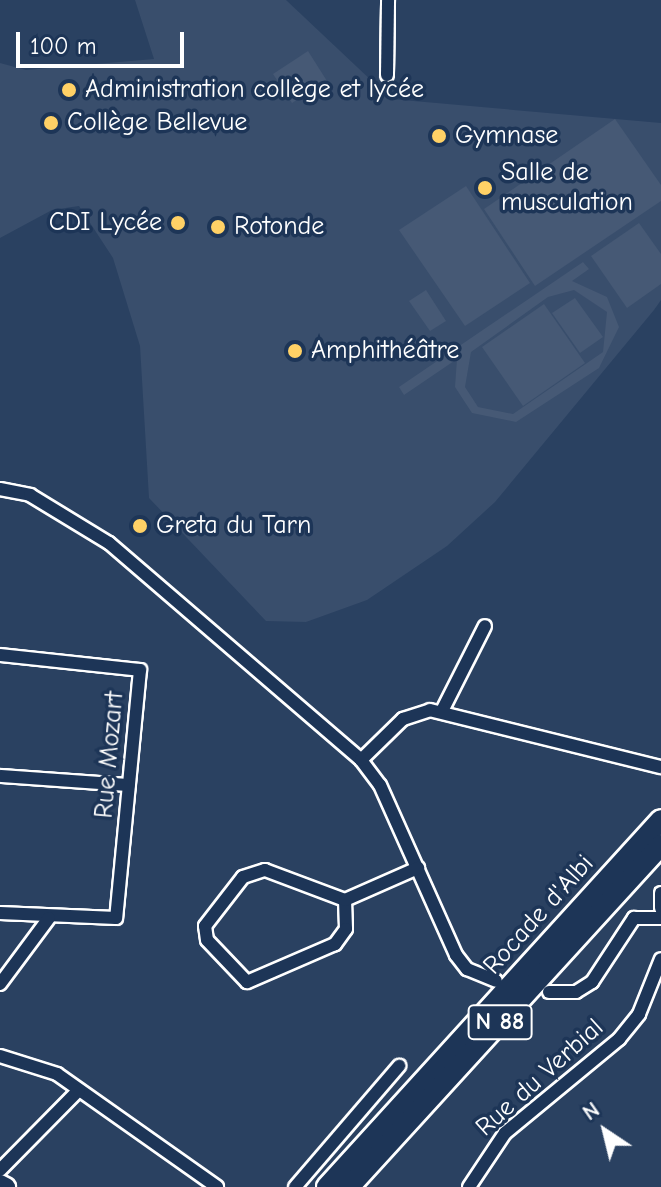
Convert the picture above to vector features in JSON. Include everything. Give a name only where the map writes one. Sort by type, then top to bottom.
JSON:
[{"type":"highway","name":"Rocade d'Albi","points":[[327,1187],[661,820]]},
{"type":"highway","name":"Rocade d'Albi","points":[[352,1185],[661,845]]},
{"type":"highway","points":[[314,1187],[354,1158]]},
{"type":"street","points":[[387,75],[388,0]]},
{"type":"street","points":[[0,489],[30,495],[109,543],[361,760],[418,868],[461,962],[496,981]]},
{"type":"street","points":[[442,711],[485,626]]},
{"type":"street","name":"Rue Mozart","points":[[0,655],[140,670],[116,918],[49,918],[0,913]]},
{"type":"street","points":[[361,760],[411,714],[442,711],[661,767]]},
{"type":"street","points":[[0,776],[129,785]]},
{"type":"street","points":[[345,900],[341,940],[247,982],[204,931],[252,871],[345,900],[418,868]]},
{"type":"street","points":[[661,893],[661,908]]},
{"type":"street","points":[[0,984],[49,918]]},
{"type":"street","points":[[549,992],[576,992],[592,982],[634,918],[661,918]]},
{"type":"street","name":"Rue du Verbial","points":[[469,1187],[505,1133],[619,1039],[639,1014],[661,959]]},
{"type":"street","points":[[0,1056],[57,1074],[217,1187]]},
{"type":"street","points":[[295,1187],[399,1066]]},
{"type":"street","points":[[2,1182],[79,1090]]},
{"type":"shaded area","points":[[135,0],[286,0],[391,99],[661,123],[661,300],[654,310],[495,502],[447,546],[367,600],[306,622],[266,621],[149,498],[140,346],[113,258],[79,206],[52,210],[0,238],[0,63],[26,70],[154,59]]},
{"type":"shaded area","points":[[308,51],[327,81],[292,103],[273,74]]},
{"type":"shaded area","points":[[615,119],[661,185],[661,201],[535,286],[484,209]]},
{"type":"shaded area","points":[[466,186],[530,283],[465,326],[399,230]]},
{"type":"shaded area","points":[[639,223],[661,254],[661,284],[627,308],[591,256]]},
{"type":"shaded area","points":[[583,262],[589,269],[572,281],[607,297],[619,327],[599,368],[516,422],[472,413],[455,387],[457,359],[404,395],[399,387]],"holes":[[[574,290],[607,312],[603,352],[513,414],[478,407],[465,387],[471,352],[548,297]]]},
{"type":"shaded area","points":[[426,290],[446,321],[430,331],[409,301]]},
{"type":"shaded area","points":[[575,298],[603,337],[580,353],[552,313]]},
{"type":"shaded area","points":[[544,304],[585,363],[523,406],[482,347]]},
{"type":"place","name":"Administration collège et lycée","points":[[69,90]]},
{"type":"place","name":"Collège Bellevue","points":[[51,123]]},
{"type":"place","name":"Gymnase","points":[[439,136]]},
{"type":"place","name":"Salle de musculation","points":[[485,188]]},
{"type":"place","name":"CDI Lycée","points":[[178,223]]},
{"type":"place","name":"Rotonde","points":[[218,227]]},
{"type":"place","name":"Amphithéâtre","points":[[295,351]]},
{"type":"place","name":"Greta du Tarn","points":[[140,526]]}]
